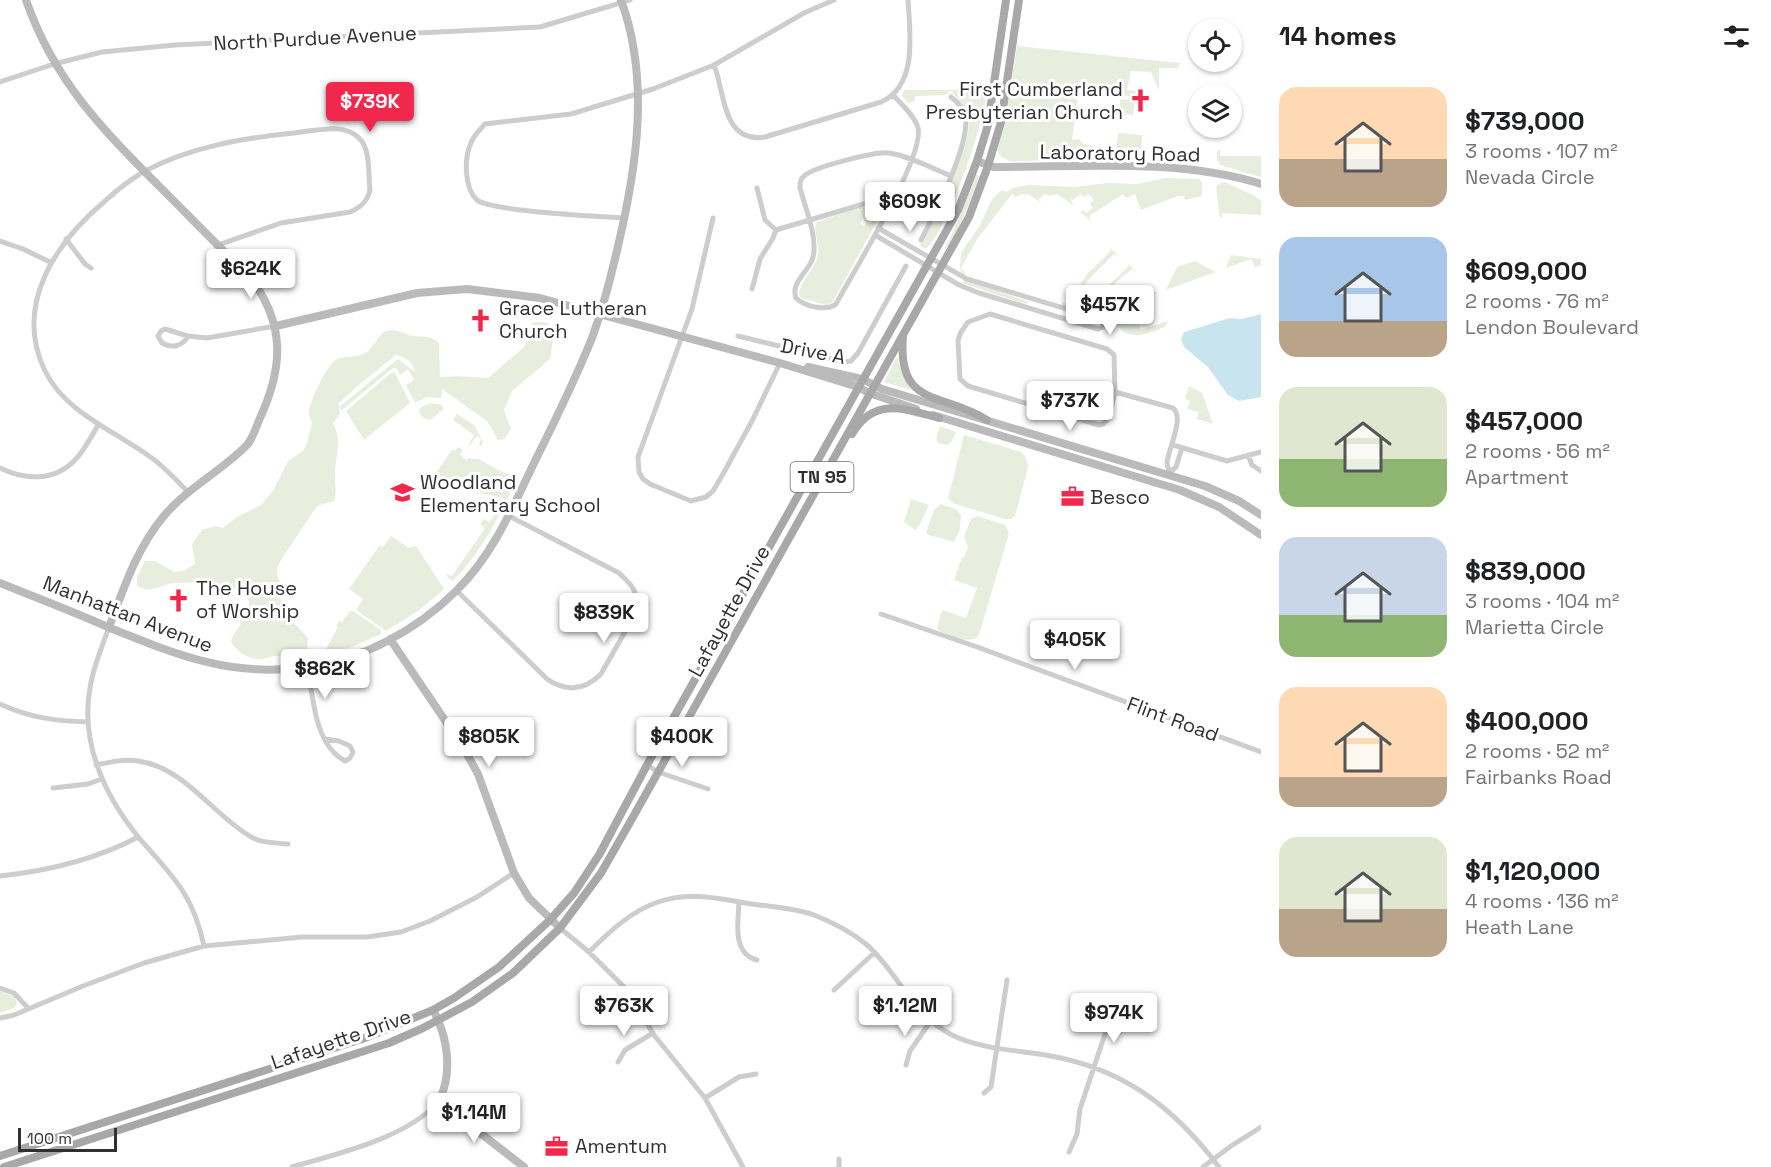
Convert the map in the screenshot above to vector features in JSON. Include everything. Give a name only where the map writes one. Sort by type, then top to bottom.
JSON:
[{"type":"main road","name":"Lafayette Drive","points":[[0,1156],[365,1038],[433,1010],[499,967],[550,920],[574,893],[599,855],[647,765],[958,210],[988,125],[1006,0]]},
{"type":"main road","name":"Lafayette Drive","points":[[4,1167],[389,1043],[472,1002],[513,973],[560,928],[601,873],[969,217],[1001,122],[1019,0]]},
{"type":"main road","points":[[904,332],[903,362],[913,385],[929,398],[971,410],[987,420]]},
{"type":"main road","points":[[788,539],[800,528],[854,431],[864,419],[879,410],[898,407],[939,418]]},
{"type":"main road","points":[[194,1094],[197,1105]]},
{"type":"street","points":[[26,0],[54,64],[94,119],[250,277],[261,292],[276,326],[276,368],[267,402],[248,445],[164,516],[144,544],[133,564],[98,656],[90,688],[88,722],[96,765],[102,779],[114,804],[138,837],[178,882],[195,911],[204,946]]},
{"type":"street","points":[[625,218],[593,217],[490,205],[478,201],[469,188],[466,158],[471,140],[485,124],[572,114],[679,80],[714,65],[804,14],[834,0]]},
{"type":"street","points":[[714,65],[730,121],[740,132],[754,137],[765,137],[881,102],[893,95],[901,86],[908,67],[908,0]]},
{"type":"street","name":"North Purdue Avenue","points":[[0,82],[54,64],[102,52],[147,47],[540,27],[625,1]]},
{"type":"street","name":"Manhattan Avenue","points":[[0,583],[175,654],[217,666],[258,669],[308,667],[358,654],[390,639],[421,620],[457,591],[478,566],[509,516],[562,408],[601,313],[625,218],[637,144],[638,94],[625,1]]},
{"type":"street","points":[[893,95],[913,118],[918,130],[911,160],[889,209],[836,304],[827,308],[801,302],[794,293],[814,253],[813,236],[800,184],[802,178],[808,173],[878,153],[892,154],[911,160],[951,176]]},
{"type":"street","points":[[921,240],[951,176],[963,140],[966,118],[962,108],[951,97]]},
{"type":"street","points":[[189,493],[151,457],[70,404],[46,373],[38,351],[34,329],[37,295],[50,262],[66,239],[96,209],[145,171],[202,149],[266,136],[344,129],[354,133],[363,142],[370,190],[368,198],[358,208],[350,212],[281,223],[218,245]]},
{"type":"street","name":"Laboratory Road","points":[[977,161],[988,166],[1169,168],[1212,172],[1261,184]]},
{"type":"street","points":[[757,188],[765,220],[776,230]]},
{"type":"street","points":[[776,230],[867,203],[877,203],[889,209]]},
{"type":"street","points":[[713,219],[693,309],[638,457],[643,479],[691,501],[706,497],[714,491],[780,363]]},
{"type":"street","points":[[878,228],[929,262],[979,293],[1098,329],[1104,325],[1100,319],[989,287],[939,268]]},
{"type":"street","points":[[752,289],[760,259],[776,230]]},
{"type":"street","points":[[875,235],[929,262]]},
{"type":"street","points":[[66,239],[91,268]]},
{"type":"street","points":[[0,241],[50,262]]},
{"type":"street","name":"Drive A","points":[[738,336],[813,352],[845,362],[851,361],[858,353],[906,266]]},
{"type":"street","points":[[188,336],[182,344],[171,347],[162,344],[159,336],[165,329],[188,336],[207,338],[276,326],[417,293],[467,289],[540,298],[780,363],[836,372],[939,418],[1180,490],[1219,507],[1261,535]]},
{"type":"street","points":[[990,314],[1107,349],[1114,355],[1115,392],[1109,418],[1099,425],[968,386],[960,378],[959,336],[968,322],[990,314]]},
{"type":"street","points":[[872,389],[987,420],[1205,486],[1239,501],[1261,515]]},
{"type":"street","points":[[1115,392],[1176,409],[1178,416],[1167,464],[1170,472],[1176,467],[1182,448]]},
{"type":"street","points":[[0,468],[24,477],[42,477],[60,471],[80,454],[99,424]]},
{"type":"street","points":[[1173,445],[1227,461],[1261,452]]},
{"type":"street","points":[[1248,455],[1252,465],[1261,471]]},
{"type":"street","points":[[457,591],[555,684],[563,688],[577,688],[594,680],[600,674],[630,621],[636,605],[636,596],[631,586],[620,573],[509,516]]},
{"type":"street","name":"Flint Road","points":[[881,614],[980,648],[1261,752]]},
{"type":"street","points":[[390,639],[464,747],[478,774],[514,873],[529,898],[628,991],[653,1033],[705,1098],[743,1167]]},
{"type":"street","points":[[308,667],[321,733],[330,747],[342,759],[345,761],[350,758],[352,752],[350,746],[339,741],[325,739]]},
{"type":"street","points":[[0,704],[32,716],[54,721],[88,722]]},
{"type":"street","points":[[96,765],[126,760],[148,762],[171,773],[249,837],[272,843],[288,844]]},
{"type":"street","points":[[647,765],[658,772],[708,789]]},
{"type":"street","points":[[53,788],[88,784],[102,779]]},
{"type":"street","points":[[0,876],[26,873],[86,858],[114,850],[138,837]]},
{"type":"street","points":[[0,1018],[14,1015],[144,963],[204,946],[302,938],[367,937],[401,932],[430,921],[477,897],[514,873]]},
{"type":"street","points":[[588,952],[625,920],[658,902],[689,896],[800,911],[816,916],[850,934],[874,953],[930,1022],[955,1036],[978,1044],[1061,1058],[1095,1067],[1131,1084],[1171,1112],[1192,1133],[1219,1167]]},
{"type":"street","points":[[739,902],[737,930],[739,944],[749,958],[757,960]]},
{"type":"street","points":[[834,990],[874,953]]},
{"type":"street","points":[[984,1093],[991,1087],[1007,980]]},
{"type":"street","points":[[0,988],[14,993],[28,1008]]},
{"type":"street","points":[[291,1167],[353,1148],[426,1116],[439,1101],[446,1085],[448,1066],[439,1020],[433,1010]]},
{"type":"street","points":[[1069,1152],[1077,1134],[1080,1109],[1095,1067],[1109,1016]]},
{"type":"street","points":[[906,1065],[910,1051],[930,1022]]},
{"type":"street","points":[[618,1062],[625,1050],[653,1033]]},
{"type":"street","points":[[705,1098],[739,1077],[756,1074]]},
{"type":"street","points":[[439,1101],[524,1167]]},
{"type":"street","points":[[1203,1167],[1261,1127]]},
{"type":"street","points":[[838,1167],[839,1159]]},
{"type":"green space","points":[[1017,46],[1180,63],[1178,68],[1159,68],[1159,91],[1151,72],[1131,71],[1127,90],[1136,91],[1135,97],[1119,95],[1118,90],[1113,86],[1095,84],[1078,96],[1072,140],[1079,139],[1083,144],[1098,147],[1098,155],[1090,160],[1010,161],[1001,157],[997,150],[1008,103]]},
{"type":"green space","points":[[904,90],[988,90],[976,139],[959,187],[939,231],[925,249],[920,246],[960,161],[969,126],[968,113],[952,91],[946,95],[915,96],[915,101],[908,103],[902,96]]},
{"type":"green space","points":[[1121,99],[1135,101],[1133,115],[1126,114],[1125,118],[1117,117]]},
{"type":"green space","points":[[1118,133],[1142,135],[1141,153],[1116,151]]},
{"type":"green space","points":[[1220,150],[1220,156],[1261,156],[1261,177],[1220,165],[1217,160],[1217,151]]},
{"type":"green space","points":[[975,174],[980,176],[969,206],[943,253],[960,216]]},
{"type":"green space","points":[[1166,178],[1200,179],[1202,196],[1185,200],[1184,196],[1178,196],[1141,210],[1135,194],[1126,198],[1123,194],[1089,216],[1091,221],[1080,212],[1083,210],[1086,213],[1093,208],[1090,204],[1094,200],[1089,194],[1084,197],[1081,194],[1071,201],[1074,206],[1057,194],[1049,196],[1045,194],[1039,199],[1042,203],[1029,195],[1023,194],[1016,197],[1012,194],[978,238],[961,268],[965,273],[963,274],[960,269],[961,253],[980,225],[992,199],[1002,190],[1006,192],[1016,187],[1029,185],[1074,187],[1107,183],[1138,184]]},
{"type":"green space","points":[[1225,182],[1261,201],[1261,215],[1222,213],[1220,218],[1216,187]]},
{"type":"green space","points":[[872,206],[881,209],[881,214],[832,303],[826,305],[801,298],[800,289],[818,255],[815,229],[817,222],[857,208],[862,218],[860,224],[864,226],[866,224],[858,208]]},
{"type":"green space","points":[[1110,248],[1119,256],[1114,254],[1089,279],[1071,305],[1075,309],[1062,306],[1062,302],[1067,304],[1088,273],[1111,251]]},
{"type":"green space","points":[[1231,255],[1261,259],[1261,265],[1255,267],[1251,259],[1226,268]]},
{"type":"green space","points":[[1195,261],[1216,272],[1166,290],[1177,267]]},
{"type":"green space","points":[[1127,263],[1137,272],[1132,269],[1114,284],[1094,312],[1097,316],[1083,312],[1084,309],[1089,311],[1107,287],[1129,266]]},
{"type":"green space","points":[[964,280],[1028,303],[1025,304],[962,283]]},
{"type":"green space","points":[[1143,287],[1157,293],[1127,304],[1130,314],[1135,323],[1138,322],[1141,330],[1168,321],[1165,327],[1147,334],[1134,335],[1128,334],[1118,326],[1112,327],[1111,322],[1129,299]]},
{"type":"green space","points":[[534,322],[545,322],[555,328],[550,359],[512,391],[504,410],[511,429],[504,439],[498,440],[487,421],[442,389],[441,398],[427,397],[415,403],[406,385],[414,380],[408,369],[400,375],[396,368],[393,368],[342,410],[339,407],[340,414],[333,423],[338,436],[334,501],[317,506],[277,568],[277,575],[283,588],[281,603],[292,621],[308,638],[307,650],[303,653],[288,657],[274,656],[259,659],[241,653],[231,641],[246,615],[249,604],[246,596],[239,591],[215,584],[201,583],[169,584],[146,590],[137,586],[137,577],[145,561],[155,561],[174,572],[185,570],[195,564],[192,544],[202,530],[216,526],[223,528],[237,517],[261,505],[273,491],[288,461],[303,451],[312,423],[309,415],[311,403],[322,379],[334,361],[365,353],[383,333],[395,330],[430,338],[439,343],[440,377],[488,378],[523,348],[530,337],[531,325]],"holes":[[[396,355],[408,360],[414,368],[415,372],[398,359],[339,407],[339,403]]]},
{"type":"green space","points":[[897,357],[902,373],[911,390],[884,382]]},
{"type":"green space","points":[[392,372],[395,373],[410,403],[364,440],[346,411]]},
{"type":"green space","points":[[1189,386],[1202,393],[1213,424],[1197,419],[1199,412],[1187,409],[1190,401],[1185,399]]},
{"type":"green space","points":[[431,403],[442,405],[444,409],[430,420],[422,417],[419,411],[421,407]]},
{"type":"green space","points":[[457,414],[475,426],[483,442],[481,446],[479,445],[481,439],[477,436],[466,450],[474,435],[453,420]]},
{"type":"green space","points":[[940,426],[956,432],[952,441],[947,445],[938,443],[936,439]]},
{"type":"green space","points":[[964,435],[1021,452],[1025,456],[1029,464],[1015,516],[1011,519],[955,504],[948,499]]},
{"type":"green space","points":[[458,447],[463,450],[460,455],[466,460],[468,458],[479,459],[518,478],[507,499],[451,486],[434,476],[452,450],[455,451]]},
{"type":"green space","points":[[911,499],[929,505],[915,530],[904,522]]},
{"type":"green space","points":[[941,504],[956,509],[961,515],[960,529],[954,542],[926,533],[934,510]]},
{"type":"green space","points":[[490,511],[499,515],[473,558],[453,581],[446,574],[452,576],[485,528],[480,524],[484,519],[489,522],[494,516]]},
{"type":"green space","points":[[977,516],[1005,525],[1009,533],[979,635],[965,640],[939,631],[937,627],[942,610],[966,618],[977,588],[954,580],[968,547],[964,537],[971,519]]},
{"type":"green space","points":[[391,536],[409,548],[416,546],[444,589],[418,611],[386,631],[356,610],[363,599],[349,589],[380,545],[383,547]]},
{"type":"green space","points":[[350,611],[381,630],[381,634],[354,646],[323,655],[339,621],[342,622]]},
{"type":"green space","points":[[0,991],[15,997],[17,1004],[14,1008],[0,1013]]},
{"type":"water","points":[[1261,314],[1261,397],[1239,401],[1228,395],[1208,367],[1184,347],[1181,339],[1184,332],[1230,318],[1241,319]]},
{"type":"place","name":"First Cumberland Presbyterian Church","points":[[1141,100]]},
{"type":"place","name":"Grace Lutheran Church","points":[[481,320]]},
{"type":"place","name":"Woodland Elementary School","points":[[402,493]]},
{"type":"place","name":"Besco","points":[[1072,497]]},
{"type":"place","name":"The House of Worship","points":[[178,600]]},
{"type":"place","name":"Amentum","points":[[557,1146]]}]
